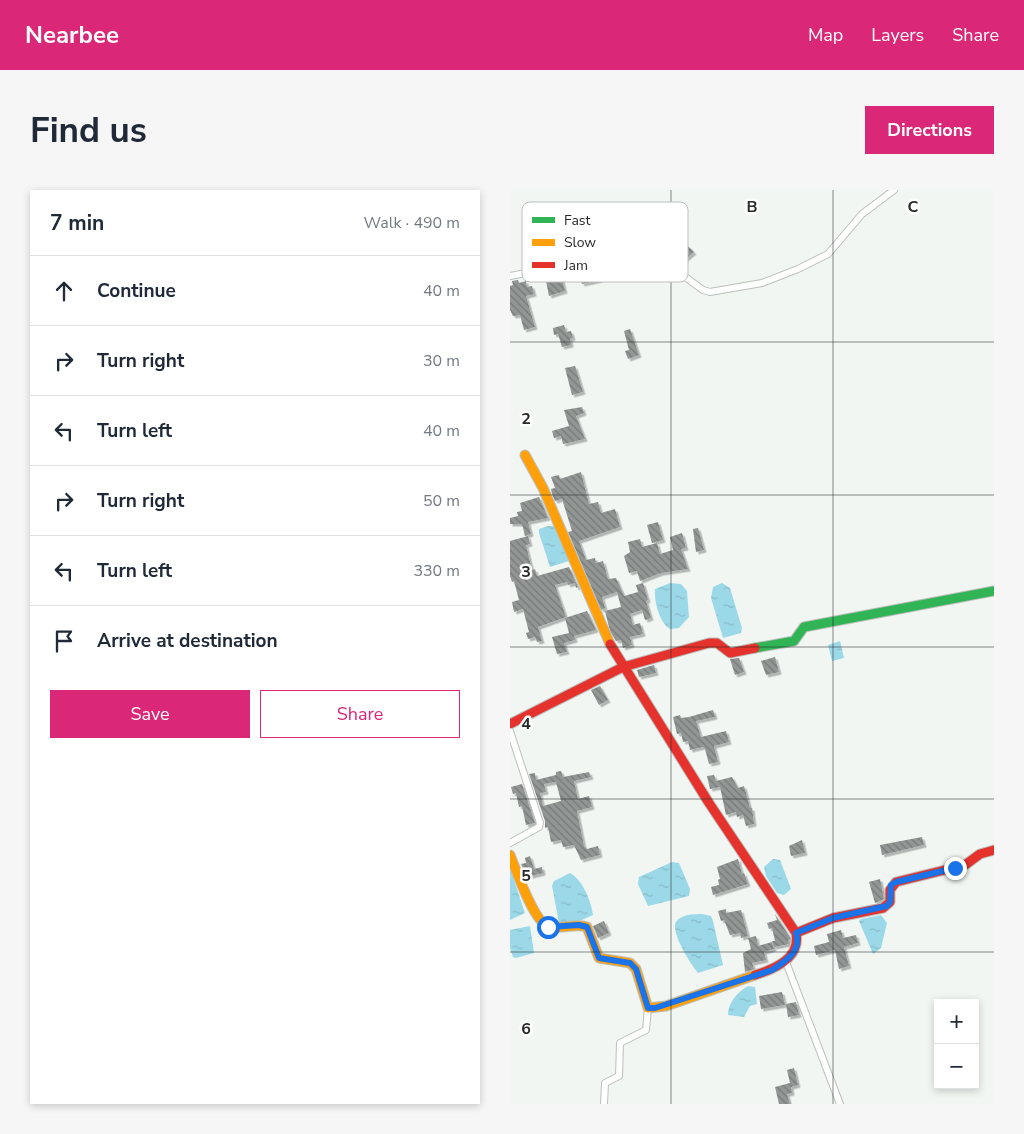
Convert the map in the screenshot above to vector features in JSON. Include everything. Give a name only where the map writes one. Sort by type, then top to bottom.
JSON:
[{"type":"street","points":[[688,279],[703,290],[710,292],[762,283],[798,269],[828,254],[862,214],[894,190]]},
{"type":"street","points":[[525,455],[543,488],[602,631],[709,803],[796,933],[798,945],[794,953],[786,962],[772,970],[666,1006],[648,1008]]},
{"type":"street","points":[[510,724],[623,667],[714,642],[724,646],[730,653],[784,644],[794,641],[804,627],[994,591]]},
{"type":"street","points":[[510,731],[540,823],[539,827],[510,843]]},
{"type":"street","points":[[796,933],[833,918],[883,908],[890,902],[890,890],[896,882],[960,867],[980,854],[994,850]]},
{"type":"street","points":[[510,855],[539,920],[548,927],[579,925],[587,927],[599,958],[625,961],[636,969],[648,1008],[646,1030],[620,1043],[619,1076],[605,1084],[604,1104]]},
{"type":"street","points":[[786,962],[840,1104]]},
{"type":"water","points":[[554,526],[557,530],[569,561],[550,567],[539,533],[539,529]]},
{"type":"water","points":[[670,583],[681,584],[687,591],[689,617],[679,628],[670,629],[660,616],[656,605],[655,589]]},
{"type":"water","points":[[722,583],[730,588],[742,628],[741,633],[723,638],[711,598],[713,587]]},
{"type":"water","points":[[840,641],[844,658],[832,661],[828,645]]},
{"type":"water","points":[[773,859],[780,860],[791,889],[784,895],[777,893],[766,876],[764,867]]},
{"type":"water","points":[[672,862],[679,863],[690,889],[689,896],[648,906],[638,884],[639,877]]},
{"type":"water","points":[[510,868],[525,913],[510,920]]},
{"type":"water","points":[[570,873],[575,876],[586,891],[593,915],[573,924],[559,923],[552,886],[554,881]]},
{"type":"water","points":[[702,914],[711,916],[723,965],[698,973],[678,940],[675,927],[676,922],[681,917]]},
{"type":"water","points":[[881,915],[887,923],[881,948],[873,954],[859,921]]},
{"type":"water","points":[[530,926],[534,953],[516,958],[513,957],[510,948],[510,930]]},
{"type":"water","points":[[748,986],[755,987],[757,1004],[750,1006],[744,1017],[728,1015],[734,998]]},
{"type":"building","points":[[688,246],[694,252],[688,257]]},
{"type":"building","points":[[518,280],[519,283],[526,282],[527,287],[532,286],[534,294],[526,296],[535,327],[524,330],[520,315],[513,316],[510,310],[510,286],[513,285],[512,281]]},
{"type":"building","points":[[546,282],[563,282],[565,291],[549,296]]},
{"type":"building","points":[[564,325],[566,332],[571,331],[573,338],[570,339],[571,345],[562,347],[558,334],[554,335],[553,328]]},
{"type":"building","points":[[630,329],[639,355],[628,359],[625,351],[629,350],[624,331]]},
{"type":"building","points":[[575,366],[583,392],[572,395],[565,368]]},
{"type":"building","points":[[582,407],[584,413],[576,416],[585,439],[563,444],[561,436],[554,438],[552,431],[569,426],[564,410]]},
{"type":"building","points":[[581,472],[589,504],[598,502],[601,513],[615,509],[620,527],[579,541],[586,560],[595,558],[596,563],[603,561],[608,579],[616,578],[624,596],[638,592],[636,585],[643,583],[648,600],[646,601],[651,618],[645,620],[642,610],[630,614],[633,625],[640,623],[643,634],[630,637],[632,645],[623,648],[621,640],[616,641],[610,631],[605,611],[621,607],[617,592],[602,597],[605,608],[601,610],[568,532],[572,531],[562,499],[555,501],[552,494],[551,489],[555,488],[551,477],[559,475],[560,479]]},
{"type":"building","points":[[539,497],[548,518],[528,522],[531,534],[525,536],[522,524],[510,524],[510,518],[518,516],[517,512],[522,511],[520,503]]},
{"type":"building","points":[[658,522],[663,540],[652,543],[647,525]]},
{"type":"building","points":[[698,528],[704,550],[696,552],[693,529]]},
{"type":"building","points":[[682,533],[686,548],[681,549],[688,569],[661,573],[640,581],[637,571],[629,573],[624,556],[630,552],[628,542],[640,539],[642,547],[657,543],[660,554],[673,550],[670,537]]},
{"type":"building","points":[[528,536],[530,544],[526,545],[532,570],[535,569],[537,576],[569,567],[578,587],[576,588],[575,583],[568,585],[567,582],[555,585],[566,617],[538,627],[542,641],[537,642],[535,637],[528,639],[526,633],[529,632],[523,609],[514,612],[512,602],[519,600],[514,581],[512,582],[510,576],[510,541]]},
{"type":"building","points":[[587,611],[596,630],[574,636],[575,640],[564,643],[567,652],[557,654],[552,637],[569,633],[565,618]]},
{"type":"building","points":[[775,657],[779,672],[766,675],[761,661]]},
{"type":"building","points":[[739,658],[744,672],[735,675],[730,659]]},
{"type":"building","points":[[654,665],[656,673],[639,677],[637,670]]},
{"type":"building","points":[[600,686],[608,700],[599,705],[591,690]]},
{"type":"building","points":[[713,710],[715,717],[696,721],[701,737],[726,731],[729,742],[714,746],[718,762],[709,764],[703,747],[690,750],[688,741],[683,742],[681,733],[677,734],[673,717],[680,715],[681,718],[689,717]]},
{"type":"building","points":[[561,771],[563,777],[589,772],[591,777],[574,781],[578,799],[589,796],[592,807],[577,811],[584,846],[587,849],[598,846],[600,855],[581,860],[574,845],[563,847],[561,840],[551,842],[548,827],[545,828],[545,821],[529,774],[535,773],[536,780],[556,775],[556,772]],"holes":[[[556,782],[561,801],[543,806],[540,793],[546,792],[544,784]]]},
{"type":"building","points":[[714,775],[716,781],[732,777],[738,788],[744,786],[750,808],[752,808],[754,824],[746,826],[743,815],[737,817],[736,812],[726,815],[720,787],[710,789],[707,776]]},
{"type":"building","points":[[522,784],[535,823],[526,825],[522,806],[519,807],[516,793],[513,794],[511,787]]},
{"type":"building","points":[[922,837],[924,845],[882,855],[880,845]]},
{"type":"building","points":[[802,840],[805,853],[791,856],[789,846]]},
{"type":"building","points":[[530,856],[534,869],[542,867],[543,873],[527,877],[521,864],[526,863],[525,858]]},
{"type":"building","points":[[738,859],[742,874],[744,873],[748,884],[713,895],[711,887],[719,885],[718,880],[720,879],[717,867]]},
{"type":"building","points":[[880,879],[884,899],[875,903],[869,882]]},
{"type":"building","points":[[726,909],[726,913],[741,910],[748,936],[741,938],[740,933],[730,935],[724,920],[721,921],[718,911]]},
{"type":"building","points":[[775,914],[791,939],[788,940],[789,944],[774,947],[772,941],[775,941],[772,928],[769,929],[767,923],[777,920]]},
{"type":"building","points":[[604,921],[609,933],[598,938],[593,926]]},
{"type":"building","points":[[841,930],[843,938],[856,935],[858,943],[844,947],[849,966],[839,969],[835,950],[816,955],[814,946],[829,942],[827,934]]},
{"type":"building","points":[[756,936],[758,946],[772,942],[774,949],[764,952],[766,960],[752,963],[754,969],[745,972],[743,953],[751,949],[748,938]]},
{"type":"building","points":[[782,992],[785,1005],[761,1009],[759,996]]},
{"type":"building","points":[[796,1002],[799,1015],[788,1017],[786,1004]]},
{"type":"building","points":[[794,1068],[798,1085],[791,1087],[792,1093],[787,1094],[790,1104],[779,1104],[775,1087],[790,1083],[787,1070]]},
{"type":"traffic: fast","points":[[755,648],[794,641],[804,627],[994,591]]},
{"type":"traffic: slow","points":[[525,455],[543,488],[610,644]]},
{"type":"traffic: slow","points":[[510,855],[531,906],[543,922],[553,927],[587,927],[599,958],[630,963],[636,969],[648,1008],[666,1006],[755,975]]},
{"type":"traffic: jam","points":[[510,724],[623,667],[709,643],[717,643],[730,653],[755,648]]},
{"type":"traffic: jam","points":[[610,644],[709,803],[796,933],[795,949],[790,956],[778,966],[755,975]]},
{"type":"traffic: jam","points":[[796,933],[833,918],[883,908],[890,902],[890,890],[896,882],[965,865],[980,854],[994,850]]},
{"type":"route","points":[[548,927],[579,925],[587,927],[597,956],[602,960],[630,963],[636,969],[648,1008],[655,1008],[772,970],[786,962],[794,953],[798,945],[796,933],[833,918],[883,908],[890,902],[891,885],[896,882],[955,868]]}]
